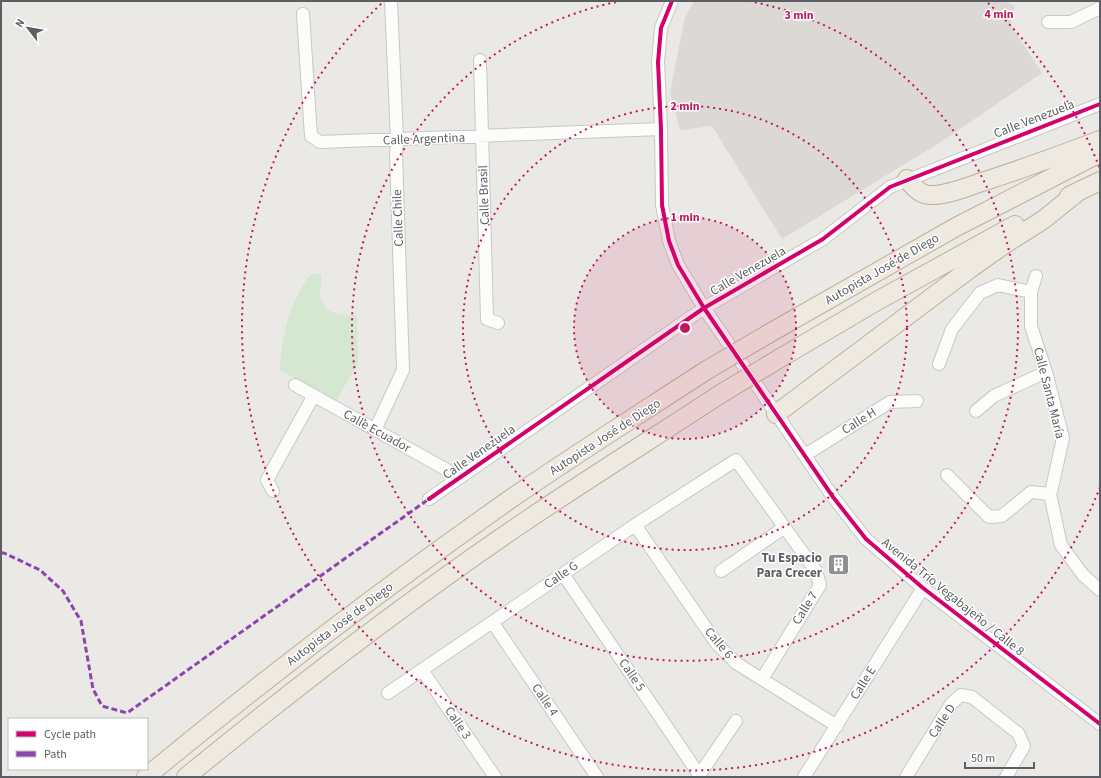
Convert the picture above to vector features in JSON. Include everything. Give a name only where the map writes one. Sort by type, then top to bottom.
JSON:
[{"type":"highway","points":[[907,180],[917,190],[924,194],[939,194],[1038,164],[1100,140]]},
{"type":"highway","name":"Autopista José de Diego","points":[[146,777],[222,714],[316,640],[408,573],[510,500],[707,370],[950,231],[1100,153]]},
{"type":"highway","name":"Autopista José de Diego","points":[[186,777],[325,667],[438,583],[530,518],[722,393],[782,357],[903,286],[1100,181]]},
{"type":"highway","points":[[776,414],[971,268],[1005,244],[1044,220],[1079,191]]},
{"type":"street","name":"Calle Chile","points":[[375,430],[403,370],[396,154],[397,140],[391,1]]},
{"type":"street","name":"Avenida Trío Vegabajeño / Calle 8","points":[[672,1],[661,28],[658,62],[662,205],[669,242],[678,265],[704,308],[776,414],[833,497],[866,539],[923,588],[1100,724]]},
{"type":"street","points":[[1048,22],[1072,22],[1100,8]]},
{"type":"street","name":"Calle Argentina","points":[[303,14],[311,136],[320,142],[661,129]]},
{"type":"street","name":"Calle Brasil","points":[[480,60],[487,319],[498,323]]},
{"type":"street","name":"Calle Venezuela","points":[[430,499],[704,308],[823,239],[890,187],[1100,104]]},
{"type":"street","name":"Calle Santa María","points":[[1036,276],[1031,292],[1031,326],[1046,372],[1062,438],[1050,494],[1061,545],[1083,575],[1100,590]]},
{"type":"street","points":[[939,364],[952,329],[980,293],[998,285],[1031,292]]},
{"type":"street","points":[[976,411],[994,396],[1046,372]]},
{"type":"street","name":"Calle Ecuador","points":[[295,385],[448,470],[455,481]]},
{"type":"street","points":[[273,491],[267,480],[314,396]]},
{"type":"street","name":"Calle H","points":[[805,455],[890,402],[917,401]]},
{"type":"street","name":"Calle G","points":[[388,693],[635,525],[736,460]]},
{"type":"street","name":"Calle 7","points":[[736,460],[816,571],[820,585],[762,679]]},
{"type":"street","points":[[947,475],[989,517],[1002,516],[1031,492],[1050,494]]},
{"type":"street","name":"Calle 6","points":[[635,525],[717,644],[736,663],[837,726]]},
{"type":"street","points":[[721,570],[785,527]]},
{"type":"street","name":"Calle 5","points":[[563,574],[699,776]]},
{"type":"street","name":"Calle E","points":[[804,777],[923,588]]},
{"type":"street","name":"Calle 4","points":[[493,623],[597,777]]},
{"type":"street","name":"Calle 3","points":[[422,670],[495,777]]},
{"type":"street","name":"Calle D","points":[[906,777],[951,704],[961,696],[972,697],[1018,733],[1024,746],[1006,777]]},
{"type":"street","points":[[699,776],[736,721]]},
{"type":"shaded area","points":[[694,1],[1005,1],[1015,6],[1010,24],[1042,73],[941,142],[782,239],[712,126],[680,130],[670,92],[685,17]]},
{"type":"green space","points":[[318,273],[321,275],[320,291],[321,299],[324,305],[332,312],[337,314],[357,315],[358,363],[336,401],[280,370],[282,345],[292,307],[297,295],[311,274]]},
{"type":"marked path","points":[[1,553],[40,570],[63,591],[81,621],[93,689],[102,706],[127,713],[429,499]]},
{"type":"cycle path","points":[[672,1],[661,28],[658,62],[662,205],[669,241],[678,265],[704,308],[833,497],[866,539],[923,588],[1100,724]]},
{"type":"cycle path","points":[[429,499],[704,308],[823,239],[890,187],[1100,104]]},
{"type":"place","name":"Tu Espacio Para Crecer","points":[[838,565]]}]
